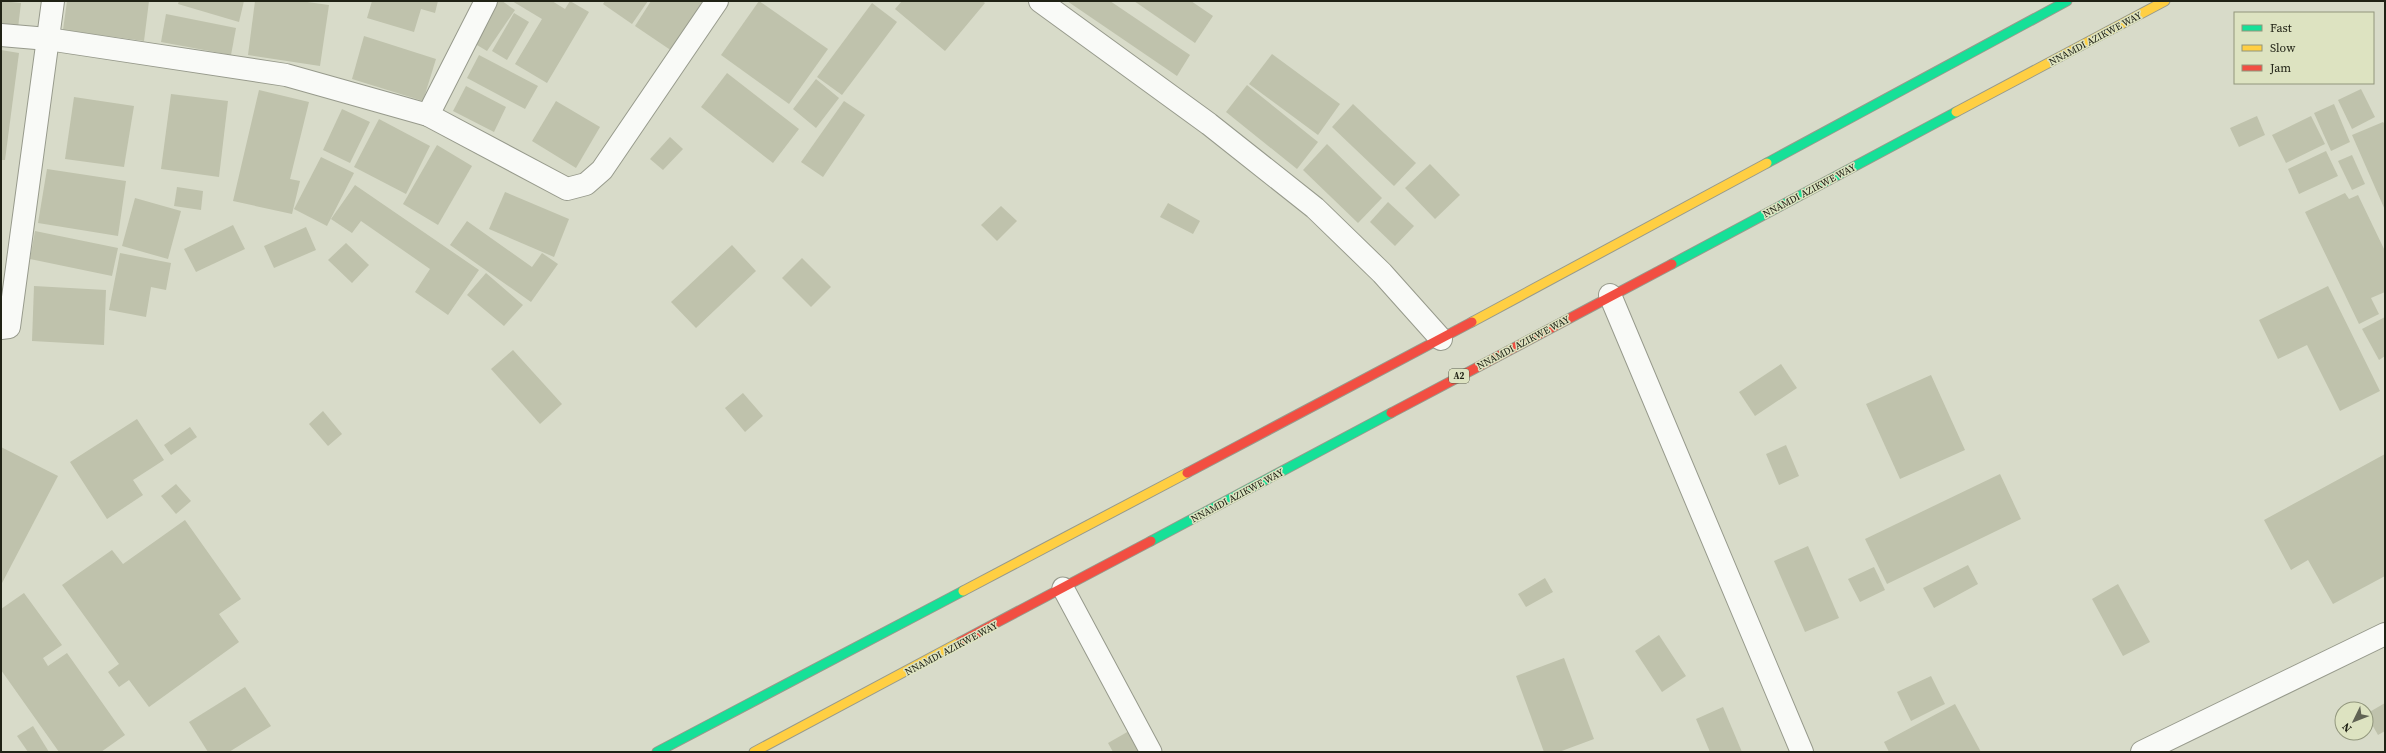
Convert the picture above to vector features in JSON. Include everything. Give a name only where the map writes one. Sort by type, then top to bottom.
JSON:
[{"type":"highway","points":[[657,752],[1442,339],[2067,1]]},
{"type":"highway","name":"NNAMDI AZIKWE WAY","points":[[754,752],[1610,295],[2165,1]]},
{"type":"street","points":[[1,328],[9,327],[53,1]]},
{"type":"street","points":[[428,115],[486,1]]},
{"type":"street","points":[[1,35],[48,39],[286,75],[428,115],[567,189],[586,184],[602,170],[717,1]]},
{"type":"street","points":[[1040,1],[1209,124],[1315,208],[1382,273],[1442,339]]},
{"type":"street","points":[[1610,295],[1802,752]]},
{"type":"street","points":[[2142,752],[2385,634]]},
{"type":"lane","points":[[1063,588],[1151,752]]},
{"type":"building","points":[[1,1],[21,3],[18,28],[1,26]]},
{"type":"building","points":[[67,1],[149,1],[144,41],[63,30]]},
{"type":"building","points":[[179,1],[244,1],[239,22],[178,4]]},
{"type":"building","points":[[255,1],[300,1],[329,5],[320,66],[248,55]]},
{"type":"building","points":[[372,1],[438,1],[435,13],[421,9],[414,32],[367,18]]},
{"type":"building","points":[[498,1],[502,1],[515,10],[487,51],[472,42]]},
{"type":"building","points":[[512,1],[552,1],[565,9],[570,1],[589,12],[547,83],[515,64],[542,19]]},
{"type":"building","points":[[605,1],[648,1],[632,24],[603,4]]},
{"type":"building","points":[[651,1],[704,1],[672,51],[635,26]]},
{"type":"building","points":[[759,1],[828,49],[789,104],[721,55]]},
{"type":"building","points":[[902,1],[982,1],[985,3],[945,51],[895,9]]},
{"type":"building","points":[[1067,1],[1110,1],[1190,55],[1177,76]]},
{"type":"building","points":[[1134,1],[1191,1],[1213,16],[1195,43]]},
{"type":"building","points":[[872,3],[897,22],[842,95],[817,77]]},
{"type":"building","points":[[514,13],[529,22],[507,60],[492,51]]},
{"type":"building","points":[[166,14],[236,28],[231,55],[161,42]]},
{"type":"building","points":[[364,36],[436,59],[423,101],[352,79]]},
{"type":"building","points":[[1,50],[19,53],[5,160],[1,160]]},
{"type":"building","points":[[1272,54],[1340,104],[1318,135],[1249,84]]},
{"type":"building","points":[[479,55],[538,86],[525,109],[467,78]]},
{"type":"building","points":[[727,73],[799,129],[773,163],[701,107]]},
{"type":"building","points":[[816,79],[839,98],[816,128],[793,109]]},
{"type":"building","points":[[1247,85],[1318,142],[1297,169],[1226,112]]},
{"type":"building","points":[[466,86],[506,107],[494,132],[453,111]]},
{"type":"building","points":[[2361,89],[2375,117],[2352,129],[2338,100]]},
{"type":"building","points":[[259,90],[309,102],[290,179],[300,181],[292,214],[233,201]]},
{"type":"building","points":[[171,94],[228,101],[219,177],[161,169]]},
{"type":"building","points":[[74,97],[134,106],[124,167],[65,159]]},
{"type":"building","points":[[556,101],[600,127],[576,168],[532,141]]},
{"type":"building","points":[[844,101],[865,115],[823,177],[801,162]]},
{"type":"building","points":[[1353,104],[1416,163],[1394,186],[1332,127]]},
{"type":"building","points":[[2334,104],[2350,142],[2331,151],[2314,113]]},
{"type":"building","points":[[342,109],[370,122],[350,163],[323,150]]},
{"type":"building","points":[[2257,116],[2265,135],[2239,147],[2230,128]]},
{"type":"building","points":[[2311,116],[2325,144],[2286,163],[2272,135]]},
{"type":"building","points":[[379,119],[430,146],[406,194],[354,167]]},
{"type":"building","points":[[2383,122],[2385,125],[2385,210],[2352,135]]},
{"type":"building","points":[[670,137],[683,149],[663,170],[650,159]]},
{"type":"building","points":[[1327,144],[1382,198],[1358,223],[1303,170]]},
{"type":"building","points":[[437,145],[472,166],[438,225],[403,204]]},
{"type":"building","points":[[2326,151],[2338,176],[2299,194],[2288,169]]},
{"type":"building","points":[[2352,155],[2365,184],[2352,190],[2338,161]]},
{"type":"building","points":[[321,157],[354,173],[327,226],[294,209]]},
{"type":"building","points":[[1430,164],[1460,195],[1435,219],[1405,188]]},
{"type":"building","points":[[47,169],[126,181],[118,236],[38,223]]},
{"type":"building","points":[[355,185],[479,270],[448,315],[415,292],[430,269],[361,221],[352,233],[331,219]]},
{"type":"building","points":[[177,187],[203,191],[201,210],[174,206]]},
{"type":"building","points":[[505,192],[569,219],[554,257],[489,229]]},
{"type":"building","points":[[2345,193],[2349,199],[2358,195],[2385,251],[2385,292],[2371,298],[2379,314],[2359,324],[2305,212]]},
{"type":"building","points":[[135,198],[181,211],[168,259],[122,246]]},
{"type":"building","points":[[1388,202],[1414,226],[1395,246],[1370,222]]},
{"type":"building","points":[[1168,203],[1200,221],[1193,234],[1160,217]]},
{"type":"building","points":[[1001,206],[1017,221],[997,241],[981,225]]},
{"type":"building","points":[[467,221],[532,267],[542,253],[558,264],[531,302],[450,245]]},
{"type":"building","points":[[233,225],[245,249],[196,272],[184,249]]},
{"type":"building","points":[[306,227],[316,250],[274,268],[264,246]]},
{"type":"building","points":[[35,231],[118,248],[112,276],[30,259]]},
{"type":"building","points":[[346,243],[369,265],[352,283],[328,260]]},
{"type":"building","points":[[732,245],[756,271],[696,328],[671,302]]},
{"type":"building","points":[[120,253],[171,263],[166,290],[151,287],[146,317],[109,310]]},
{"type":"building","points":[[802,258],[831,287],[811,307],[782,278]]},
{"type":"building","points":[[486,273],[523,305],[504,326],[467,295]]},
{"type":"building","points":[[34,286],[106,290],[104,345],[32,341]]},
{"type":"building","points":[[2328,286],[2380,391],[2340,411],[2307,345],[2278,359],[2259,320]]},
{"type":"building","points":[[2385,317],[2385,356],[2379,360],[2362,329]]},
{"type":"building","points":[[513,350],[562,404],[540,424],[491,369]]},
{"type":"building","points":[[1781,364],[1797,388],[1755,416],[1739,392]]},
{"type":"building","points":[[1931,375],[1965,450],[1900,479],[1866,404]]},
{"type":"building","points":[[743,393],[763,416],[745,432],[725,408]]},
{"type":"building","points":[[323,411],[342,434],[328,446],[309,424]]},
{"type":"building","points":[[137,419],[164,460],[133,480],[143,495],[107,519],[70,462]]},
{"type":"building","points":[[190,427],[197,437],[171,455],[164,445]]},
{"type":"building","points":[[1786,445],[1799,476],[1779,485],[1766,454]]},
{"type":"building","points":[[1,447],[58,476],[1,585]]},
{"type":"building","points":[[2385,454],[2385,576],[2333,604],[2308,560],[2291,570],[2264,520]]},
{"type":"building","points":[[2000,474],[2021,519],[1887,584],[1865,539]]},
{"type":"building","points":[[176,484],[191,501],[176,514],[161,496]]},
{"type":"building","points":[[185,520],[241,599],[219,614],[239,642],[149,707],[129,680],[119,687],[108,672],[119,664],[62,585],[112,550],[123,564]]},
{"type":"building","points":[[1808,546],[1839,618],[1805,632],[1774,561]]},
{"type":"building","points":[[1968,565],[1978,584],[1934,608],[1923,588]]},
{"type":"building","points":[[1874,567],[1885,590],[1860,602],[1848,579]]},
{"type":"building","points":[[1545,578],[1553,592],[1526,607],[1518,594]]},
{"type":"building","points":[[2118,584],[2150,642],[2123,656],[2092,599]]},
{"type":"building","points":[[24,593],[62,645],[43,658],[48,666],[67,653],[125,735],[101,752],[59,752],[1,670],[1,609]]},
{"type":"building","points":[[1659,635],[1686,676],[1662,692],[1635,651]]},
{"type":"building","points":[[1564,658],[1594,739],[1559,752],[1544,752],[1516,676]]},
{"type":"building","points":[[1931,676],[1945,704],[1911,721],[1897,692]]},
{"type":"building","points":[[245,687],[271,726],[229,752],[208,752],[189,722]]},
{"type":"building","points":[[2385,703],[2385,731],[2378,735],[2374,728],[2374,709]]},
{"type":"building","points":[[1955,704],[1981,752],[1889,752],[1884,742]]},
{"type":"building","points":[[1723,707],[1742,752],[1710,752],[1696,719]]},
{"type":"building","points":[[33,726],[49,752],[28,752],[17,736]]},
{"type":"building","points":[[1129,731],[1140,751],[1113,752],[1108,743]]},
{"type":"traffic: fast","points":[[1767,163],[2067,1]]},
{"type":"traffic: fast","points":[[1672,264],[1956,112]]},
{"type":"traffic: fast","points":[[1151,541],[1391,413]]},
{"type":"traffic: fast","points":[[657,752],[963,591]]},
{"type":"traffic: slow","points":[[1956,112],[2165,1]]},
{"type":"traffic: slow","points":[[1472,322],[1767,163]]},
{"type":"traffic: slow","points":[[963,591],[1187,473]]},
{"type":"traffic: slow","points":[[754,752],[960,642]]},
{"type":"traffic: jam","points":[[1391,413],[1672,264]]},
{"type":"traffic: jam","points":[[1187,473],[1472,322]]},
{"type":"traffic: jam","points":[[960,642],[1151,541]]}]
